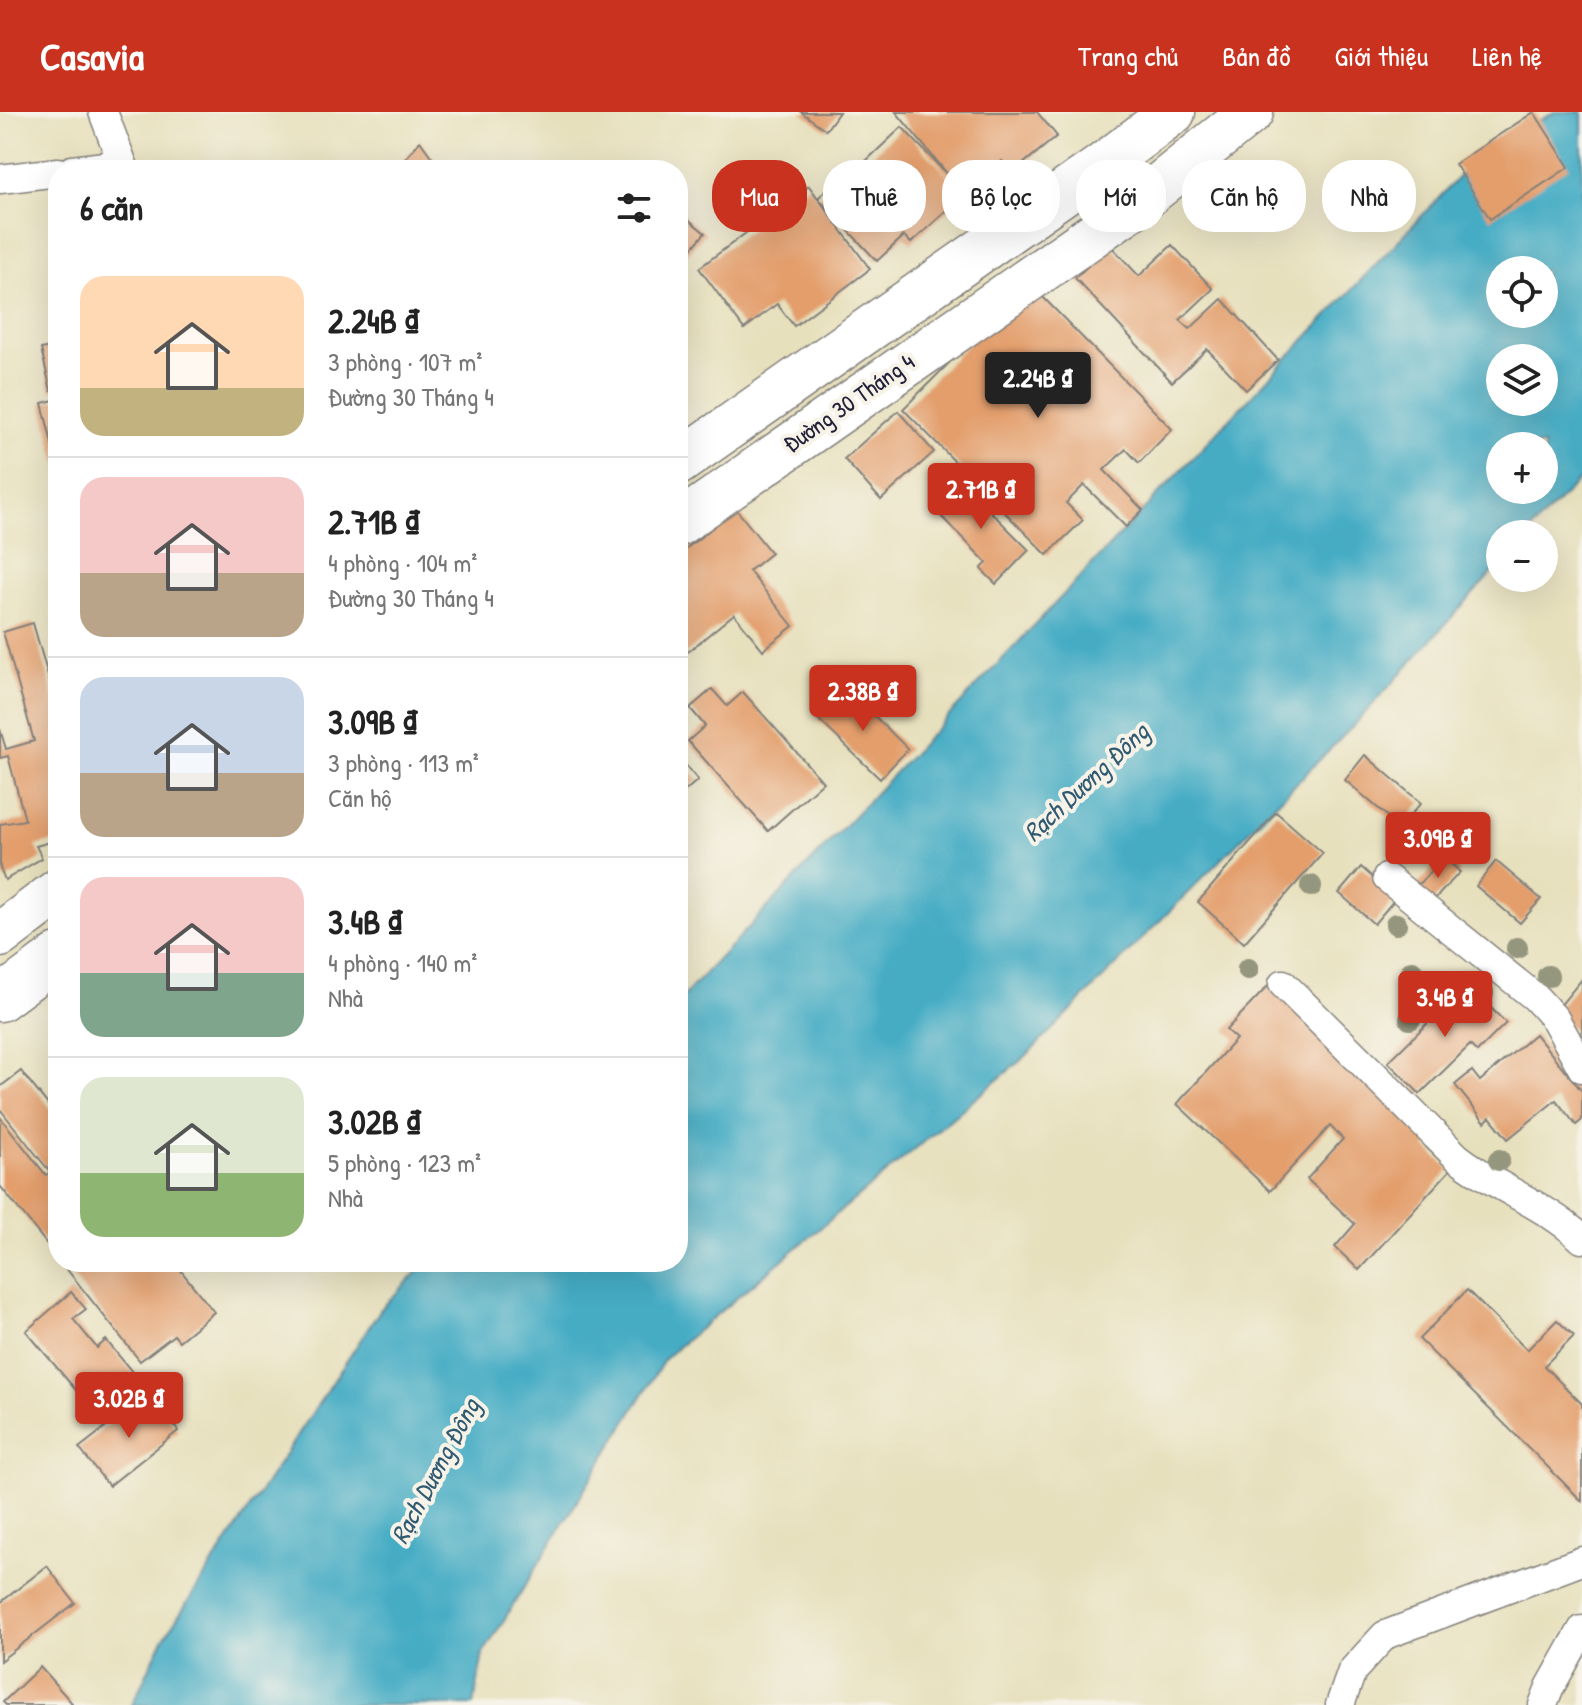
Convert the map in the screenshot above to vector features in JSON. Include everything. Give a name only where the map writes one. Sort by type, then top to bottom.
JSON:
[{"type":"main road","name":"Đường 30 Tháng 4","points":[[1110,160],[1173,112]]},
{"type":"main road","name":"Đường 30 Tháng 4","points":[[1166,180],[1251,112]]},
{"type":"main road","name":"Đường 30 Tháng 4","points":[[688,456],[1076,184]]},
{"type":"main road","name":"Đường 30 Tháng 4","points":[[688,517],[1097,232]]},
{"type":"main road","points":[[0,935],[48,899]]},
{"type":"main road","points":[[0,999],[48,963]]},
{"type":"street","points":[[103,112],[121,160]]},
{"type":"street","points":[[0,179],[48,173]]},
{"type":"street","points":[[1387,878],[1536,998],[1555,1019],[1582,1068]]},
{"type":"street","points":[[1283,984],[1457,1157],[1479,1175],[1549,1215],[1582,1239]]},
{"type":"street","points":[[1340,1705],[1352,1671],[1385,1635],[1582,1561]]},
{"type":"street","points":[[1543,1705],[1582,1630]]},
{"type":"water","name":"Rạch Dương Đông","points":[[1555,112],[1582,112],[1582,477],[1558,502],[1558,432],[1486,432],[1486,504],[1556,504],[1541,520],[1486,520],[1486,579],[1355,724],[1026,1056],[666,1357],[483,1654],[474,1705],[132,1705],[162,1641],[381,1309],[417,1272],[688,1272],[688,991],[1407,232],[1416,232],[1416,222],[1486,148]]},
{"type":"building","points":[[801,112],[839,112],[826,130]]},
{"type":"building","points":[[896,112],[1037,112],[1057,136],[1028,160],[942,160],[942,167]]},
{"type":"building","points":[[1534,112],[1569,167],[1490,219],[1455,164]]},
{"type":"building","points":[[902,127],[942,169],[942,215],[926,229],[926,160],[867,160]]},
{"type":"building","points":[[420,141],[434,160],[404,160]]},
{"type":"building","points":[[809,186],[823,205],[823,232],[843,232],[870,269],[794,326],[777,304],[744,329],[699,268],[747,232],[807,232]]},
{"type":"building","points":[[688,219],[705,233],[688,253]]},
{"type":"building","points":[[850,232],[923,232],[911,243],[904,236],[877,261]]},
{"type":"building","points":[[1110,245],[1139,276],[1172,245],[1213,289],[1180,320],[1190,329],[1222,299],[1278,360],[1246,390],[1207,349],[1172,382],[1075,278]]},
{"type":"building","points":[[1036,290],[1172,429],[1139,463],[1126,449],[1104,470],[1143,510],[1126,527],[1084,485],[1066,503],[1083,520],[1047,555],[903,409],[995,317]]},
{"type":"building","points":[[48,347],[48,378],[41,349]]},
{"type":"building","points":[[48,402],[48,427],[42,403]]},
{"type":"building","points":[[898,411],[934,452],[881,500],[844,459]]},
{"type":"building","points":[[958,479],[1029,550],[996,584],[981,569],[987,563],[934,509],[945,499],[942,495]]},
{"type":"building","points":[[736,509],[771,553],[749,571],[793,626],[763,650],[734,614],[688,652],[688,547]]},
{"type":"building","points":[[33,623],[48,676],[48,843],[36,846],[42,858],[5,880],[0,868],[0,824],[25,820],[8,756],[0,758],[0,729],[6,749],[34,741],[3,632]]},
{"type":"building","points":[[846,688],[908,749],[880,779],[817,718]]},
{"type":"building","points":[[712,689],[727,706],[743,692],[823,782],[768,831],[688,741],[705,726],[690,708]]},
{"type":"building","points":[[1365,755],[1421,803],[1400,827],[1345,780]]},
{"type":"building","points":[[688,768],[698,780],[688,788]]},
{"type":"building","points":[[1276,812],[1323,853],[1244,943],[1198,902]]},
{"type":"building","points":[[1444,857],[1460,872],[1431,903],[1415,888]]},
{"type":"building","points":[[1496,861],[1541,899],[1520,923],[1476,886]]},
{"type":"building","points":[[1361,867],[1396,898],[1374,924],[1339,893]]},
{"type":"building","points":[[1582,979],[1582,1036],[1554,1013]]},
{"type":"building","points":[[1446,983],[1476,1014],[1487,1004],[1506,1023],[1477,1052],[1470,1045],[1420,1094],[1388,1062],[1439,1012],[1427,1001]]},
{"type":"building","points":[[1269,985],[1434,1138],[1426,1147],[1450,1170],[1359,1270],[1335,1247],[1355,1224],[1307,1179],[1343,1139],[1330,1126],[1270,1191],[1177,1104],[1236,1039],[1226,1030]]},
{"type":"building","points":[[1535,1034],[1582,1091],[1582,1120],[1576,1125],[1556,1100],[1508,1139],[1490,1117],[1485,1122],[1455,1085],[1472,1071],[1480,1081]]},
{"type":"building","points":[[21,1071],[48,1105],[48,1169],[0,1109],[0,1087]]},
{"type":"building","points":[[0,1117],[46,1175],[48,1174],[48,1246],[0,1186]]},
{"type":"building","points":[[69,1272],[182,1272],[214,1312],[179,1341],[174,1335],[140,1361]]},
{"type":"building","points":[[1467,1290],[1527,1350],[1557,1320],[1574,1336],[1544,1366],[1582,1404],[1582,1501],[1419,1339]]},
{"type":"building","points":[[71,1292],[86,1309],[73,1319],[97,1348],[106,1340],[138,1379],[96,1414],[26,1331]]},
{"type":"building","points":[[150,1393],[178,1431],[109,1486],[79,1448]]},
{"type":"building","points":[[47,1566],[75,1603],[0,1661],[0,1603]]},
{"type":"building","points":[[40,1667],[72,1703],[6,1705],[3,1702]]}]
